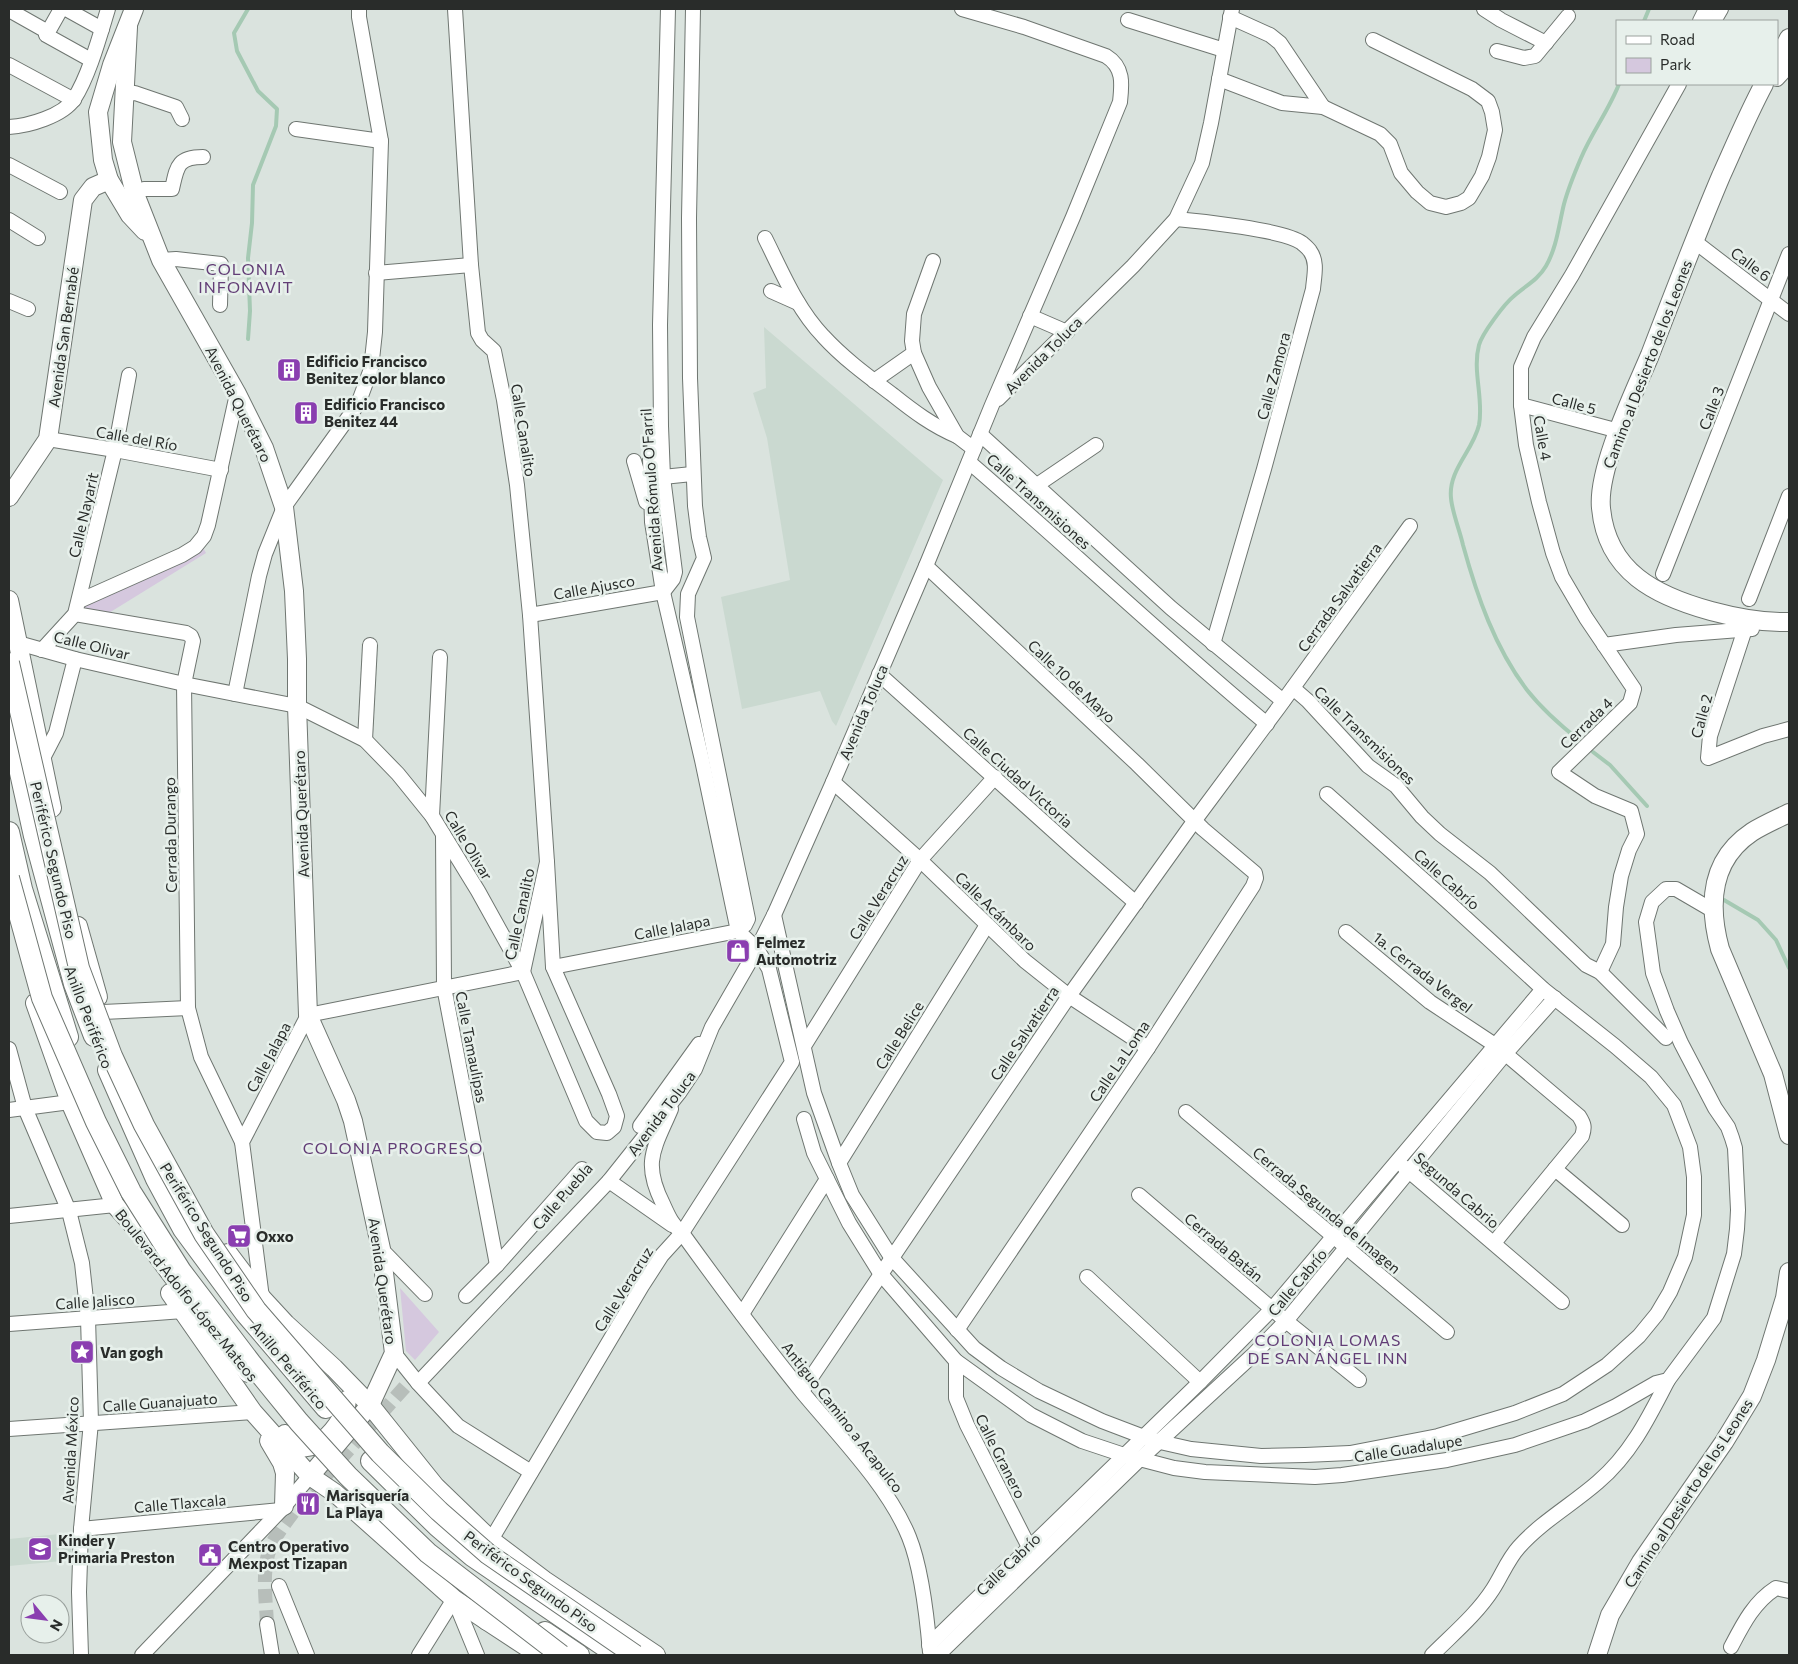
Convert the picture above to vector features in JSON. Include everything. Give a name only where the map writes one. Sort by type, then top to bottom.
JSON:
[{"type":"highway","name":"Periférico Segundo Piso","points":[[9,663],[79,968],[112,1056],[144,1125],[204,1234],[262,1318],[380,1453],[439,1511],[488,1554],[634,1655]]},
{"type":"highway","points":[[9,689],[33,714]]},
{"type":"highway","name":"Anillo Periférico","points":[[9,723],[34,836],[74,984],[156,1179],[183,1230],[245,1313],[326,1408],[371,1460],[438,1527],[472,1556],[617,1655]]},
{"type":"highway","name":"Anillo Periférico","points":[[9,832],[22,889],[63,1026],[109,1136],[160,1235],[309,1432],[353,1482],[390,1511],[438,1555],[494,1597],[579,1655]]},
{"type":"highway","points":[[9,878],[42,998],[92,1113],[131,1192],[180,1271],[299,1422],[348,1476],[428,1553],[561,1655]]},
{"type":"main road","points":[[128,27],[134,9]]},
{"type":"main road","name":"Avenida Querétaro","points":[[128,27],[122,142],[135,194],[161,260],[237,394],[264,448],[284,507],[294,591],[308,1015],[346,1100],[353,1121],[381,1249],[394,1353],[370,1405]]},
{"type":"main road","name":"Avenida Querétaro","points":[[128,27],[112,65],[98,112],[103,160],[109,180],[130,215],[151,236]]},
{"type":"main road","points":[[1778,59],[1789,38]]},
{"type":"main road","name":"Camino al Desierto de los Leones","points":[[1763,85],[1753,104],[1694,241],[1619,431],[1602,484],[1601,508],[1606,532],[1618,557],[1633,574],[1649,587],[1677,600],[1741,619],[1784,622]]},
{"type":"main road","points":[[98,112],[124,96]]},
{"type":"main road","name":"Avenida San Bernabé","points":[[9,497],[48,439],[83,200],[93,187],[109,180]]},
{"type":"main road","points":[[9,600],[72,904],[103,1012],[132,1082],[171,1163],[217,1239],[262,1298],[286,1324],[370,1405],[435,1486],[491,1540],[544,1580],[656,1655]]},
{"type":"main road","points":[[1789,813],[1758,829],[1738,844],[1725,860],[1716,880],[1712,910],[1715,933],[1720,949],[1773,1074],[1789,1135]]},
{"type":"main road","name":"Boulevard Adolfo López Mateos","points":[[9,914],[26,977],[70,1102],[115,1206],[141,1234],[226,1348],[309,1432]]},
{"type":"main road","points":[[115,1206],[183,1311],[253,1412],[282,1463],[285,1474],[282,1508]]},
{"type":"main road","name":"Camino al Desierto de los Leones","points":[[1597,1655],[1610,1615],[1641,1562],[1724,1442],[1752,1396],[1787,1298],[1789,1272]]},
{"type":"main road","points":[[239,1391],[264,1412],[298,1449],[316,1445],[331,1433],[340,1420],[346,1404],[347,1383]]},
{"type":"main road","points":[[310,1476],[370,1405]]},
{"type":"main road","points":[[253,1412],[310,1476],[335,1493],[454,1599],[538,1655]]},
{"type":"main road","points":[[353,1482],[486,1621]]},
{"type":"street","points":[[91,60],[46,35],[61,9],[66,9],[102,29]]},
{"type":"street","points":[[9,127],[24,126],[45,119],[74,100],[91,60],[108,9]]},
{"type":"street","points":[[235,694],[259,576],[284,507],[358,404],[371,369],[375,332],[381,141],[359,9]]},
{"type":"street","name":"Calle Canalito","points":[[455,9],[471,265],[478,333],[482,340],[494,351],[504,400],[517,485],[530,615],[553,966]]},
{"type":"street","name":"Avenida Rómulo O'Farril","points":[[668,9],[660,324],[661,434],[663,477],[675,572],[673,579],[663,592],[702,760],[738,931]]},
{"type":"street","points":[[693,9],[689,209],[690,378],[692,474],[699,537],[704,558],[688,594],[687,617],[748,919],[745,925],[738,931],[757,949]]},
{"type":"street","points":[[962,9],[1024,27],[1106,56],[1112,60],[1120,71],[1122,86],[1120,102],[992,405]]},
{"type":"street","points":[[1484,9],[1546,44]]},
{"type":"street","points":[[1715,20],[1721,9]]},
{"type":"street","points":[[9,10],[48,32]]},
{"type":"street","points":[[1231,13],[1270,35],[1280,43],[1323,107]]},
{"type":"street","name":"Avenida Toluca","points":[[418,1377],[609,1181],[679,1093],[695,1069],[712,1026],[757,949],[774,915],[926,566],[992,405],[1067,332],[1176,219],[1202,163],[1231,13]]},
{"type":"street","points":[[1497,51],[1524,58],[1535,56],[1568,16]]},
{"type":"street","points":[[1128,20],[1224,50]]},
{"type":"street","points":[[1219,79],[1282,103],[1323,107],[1380,134],[1390,144],[1401,173],[1417,192],[1430,203],[1446,207],[1461,204],[1469,198],[1485,166],[1495,130],[1488,101],[1472,89],[1373,40]]},
{"type":"street","points":[[9,65],[74,100]]},
{"type":"street","points":[[1778,78],[1789,66]]},
{"type":"street","points":[[1655,124],[1654,114],[1668,85]]},
{"type":"street","name":"Calle 4","points":[[1604,645],[1562,577],[1553,553],[1526,445],[1520,405],[1522,367],[1534,337],[1572,275],[1677,85]]},
{"type":"street","points":[[1753,104],[1771,85]]},
{"type":"street","points":[[124,96],[134,93],[176,107],[182,119]]},
{"type":"street","points":[[296,129],[381,141]]},
{"type":"street","points":[[135,194],[144,189],[172,189],[176,172],[181,163],[189,157],[202,157]]},
{"type":"street","points":[[9,165],[60,192]]},
{"type":"street","name":"Calle Zamora","points":[[1176,219],[1194,220],[1286,236],[1301,242],[1311,252],[1315,264],[1313,289],[1264,469],[1213,644]]},
{"type":"street","points":[[9,220],[38,238]]},
{"type":"street","points":[[765,238],[798,303],[822,335],[851,363],[930,423],[957,436]]},
{"type":"street","name":"Calle 6","points":[[1694,241],[1789,314]]},
{"type":"street","name":"Calle 3","points":[[1663,574],[1789,254]]},
{"type":"street","points":[[161,260],[176,259],[221,264],[220,305]]},
{"type":"street","points":[[933,261],[914,314],[912,341],[914,353],[929,387],[957,436]]},
{"type":"street","points":[[376,273],[471,265]]},
{"type":"street","points":[[771,291],[798,303]]},
{"type":"street","points":[[9,301],[28,310]]},
{"type":"street","points":[[1030,316],[1067,332]]},
{"type":"street","points":[[874,381],[914,353]]},
{"type":"street","name":"Calle Nayarit","points":[[42,650],[77,608],[116,450],[129,375]]},
{"type":"street","points":[[77,608],[182,555],[195,547],[204,536],[221,470],[237,394]]},
{"type":"street","name":"Calle 5","points":[[1520,405],[1619,431]]},
{"type":"street","points":[[661,434],[654,443],[650,458],[652,522],[663,592]]},
{"type":"street","name":"Calle Transmisiones","points":[[980,434],[1171,608],[1283,701],[1293,688],[1308,701],[1368,766],[1396,786],[1440,834],[1496,879],[1586,964],[1600,972],[1666,1038]]},
{"type":"street","name":"Calle Transmisiones","points":[[957,436],[972,455],[1046,528],[1189,659],[1267,724]]},
{"type":"street","name":"Calle del Río","points":[[48,439],[221,470]]},
{"type":"street","name":"Calle Transmisiones","points":[[1037,485],[1096,445]]},
{"type":"street","points":[[634,461],[652,522]]},
{"type":"street","points":[[663,477],[692,474]]},
{"type":"street","points":[[1749,599],[1789,496]]},
{"type":"street","name":"Cerrada Salvatierra","points":[[1293,688],[1410,526]]},
{"type":"street","name":"Calle 10 de Mayo","points":[[926,566],[1195,820]]},
{"type":"street","name":"Calle Ajusco","points":[[530,615],[663,592]]},
{"type":"street","name":"Cerrada Durango","points":[[77,608],[186,633],[194,641],[184,684],[188,1008],[201,1057],[242,1142]]},
{"type":"street","points":[[1604,645],[1676,635],[1760,629],[1784,622]]},
{"type":"street","name":"Calle 2","points":[[1745,629],[1710,736],[1708,758],[1739,744],[1789,729]]},
{"type":"street","name":"Calle Olivar","points":[[18,643],[75,659],[184,684],[297,706],[365,740],[398,774],[432,816],[443,833],[523,972],[586,1121],[597,1132],[606,1133],[614,1127],[617,1116],[610,1094],[553,966]]},
{"type":"street","points":[[365,740],[370,645]]},
{"type":"street","name":"Cerrada 4","points":[[1600,972],[1613,944],[1621,876],[1629,850],[1637,834],[1632,811],[1595,796],[1559,772],[1630,703],[1633,696],[1634,689],[1604,645]]},
{"type":"street","points":[[432,816],[440,657]]},
{"type":"street","points":[[42,760],[56,733],[75,659]]},
{"type":"street","name":"Calle Ciudad Victoria","points":[[879,674],[1076,852],[1136,903]]},
{"type":"street","name":"Calle Salvatierra","points":[[802,1391],[1069,996],[1283,701]]},
{"type":"street","name":"Calle Veracruz","points":[[804,1046],[920,860],[995,777]]},
{"type":"street","name":"Calle Acámbaro","points":[[833,782],[920,860],[1025,961],[1069,996],[1148,1048]]},
{"type":"street","name":"Calle Cabrío","points":[[1033,1554],[1160,1442],[1253,1355],[1286,1321],[1505,1054],[1555,998],[1327,794]]},
{"type":"street","name":"Calle La Loma","points":[[957,1330],[1148,1048],[1253,886],[1256,878],[1255,873],[1195,820]]},
{"type":"street","name":"Calle Tamaulipas","points":[[443,833],[444,987],[497,1264]]},
{"type":"street","name":"Calle Canalito","points":[[523,972],[547,862]]},
{"type":"street","points":[[1432,1655],[1474,1613],[1494,1589],[1518,1547],[1535,1531],[1600,1481],[1634,1444],[1668,1380],[1714,1318],[1734,1254],[1738,1229],[1734,1148],[1728,1127],[1715,1108],[1681,1043],[1652,973],[1646,922],[1652,902],[1666,890],[1676,889],[1712,910]]},
{"type":"street","points":[[774,915],[814,1093],[852,1195],[891,1257],[974,1348],[1000,1368],[1038,1391],[1102,1421],[1160,1442],[1191,1449],[1261,1456],[1350,1453],[1438,1436],[1515,1413],[1563,1394],[1607,1365],[1639,1336],[1657,1314],[1670,1292],[1685,1257],[1694,1215],[1694,1177],[1690,1147],[1674,1105],[1651,1078],[1615,1046],[1555,998]]},
{"type":"street","name":"Calle Belice","points":[[839,1163],[987,925]]},
{"type":"street","name":"Calle Jalapa","points":[[553,966],[738,931]]},
{"type":"street","name":"1a. Cerrada Vergel","points":[[1346,932],[1430,1002],[1495,1044],[1579,1116],[1585,1128],[1582,1136],[1555,1169]]},
{"type":"street","name":"Calle Veracruz","points":[[491,1540],[677,1229],[792,1062],[774,983],[769,969],[757,949]]},
{"type":"street","name":"Calle Jalapa","points":[[242,1142],[308,1015],[523,972]]},
{"type":"street","name":"Calle Cabrío","points":[[933,1652],[1033,1554],[1124,1455],[1272,1309],[1543,989]]},
{"type":"street","points":[[103,1012],[188,1008]]},
{"type":"street","name":"Calle Puebla","points":[[418,1377],[554,1230],[615,1159],[712,1026]]},
{"type":"street","name":"Avenida México","points":[[9,1049],[25,1108],[69,1211],[82,1263],[88,1318],[91,1422],[81,1529],[79,1592],[81,1655]]},
{"type":"street","name":"Antiguo Camino a Acapulco","points":[[679,1093],[654,1150],[651,1168],[655,1187],[677,1229],[894,1507],[905,1529],[918,1566],[933,1652]]},
{"type":"street","points":[[9,1110],[70,1102]]},
{"type":"street","name":"Cerrada Segunda de Imagen","points":[[1186,1112],[1447,1332]]},
{"type":"street","name":"Calle Guadalupe","points":[[804,1119],[814,1153],[849,1223],[880,1273],[956,1361],[1031,1415],[1082,1441],[1140,1460],[1174,1468],[1205,1472],[1315,1477],[1447,1460],[1515,1445],[1585,1421],[1656,1383],[1668,1380]]},
{"type":"street","points":[[242,1142],[262,1298]]},
{"type":"street","name":"Segunda Cabrio","points":[[1398,1161],[1562,1302]]},
{"type":"street","points":[[466,1296],[582,1169]]},
{"type":"street","points":[[1494,1243],[1555,1169],[1622,1226]]},
{"type":"street","points":[[742,1314],[827,1179]]},
{"type":"street","name":"Antiguo Camino a Acapulco","points":[[609,1181],[677,1229]]},
{"type":"street","name":"Cerrada Batán","points":[[1138,1195],[1286,1321],[1359,1380]]},
{"type":"street","points":[[9,1216],[115,1206]]},
{"type":"street","points":[[381,1249],[426,1294]]},
{"type":"street","points":[[1087,1277],[1200,1382]]},
{"type":"street","name":"Calle Jalisco","points":[[9,1324],[183,1311]]},
{"type":"street","points":[[394,1353],[418,1377],[458,1426],[531,1472]]},
{"type":"street","name":"Calle Granero","points":[[956,1361],[956,1398],[967,1425],[1033,1554]]},
{"type":"street","name":"Calle Guanajuato","points":[[9,1429],[253,1412]]},
{"type":"street","points":[[146,1653],[310,1476]]},
{"type":"street","name":"Calle Tlaxcala","points":[[81,1529],[282,1508]]},
{"type":"street","points":[[279,1586],[307,1655]]},
{"type":"street","points":[[1732,1647],[1743,1624],[1756,1604],[1776,1588],[1789,1591]]},
{"type":"street","points":[[419,1655],[454,1599]]},
{"type":"street","points":[[454,1599],[477,1655]]},
{"type":"street","points":[[267,1624],[272,1655]]},
{"type":"shaded area","points":[[764,327],[943,480],[836,726],[832,721],[820,691],[742,709],[721,597],[790,580],[767,438],[753,393],[766,388]]},
{"type":"shaded area","name":"Kinder y Primaria Preston","points":[[70,1533],[72,1560],[9,1566],[9,1539]]},
{"type":"green space","points":[[197,537],[206,553],[104,616],[69,607],[79,596],[184,547]]},
{"type":"green space","points":[[400,1288],[439,1332],[415,1360],[406,1351]]},
{"type":"waterway","points":[[248,9],[234,33],[237,51],[258,91],[277,109],[276,126],[253,185],[252,223],[248,258],[250,311],[248,339]]},
{"type":"waterway","points":[[1644,20],[1649,9]]},
{"type":"waterway","points":[[1579,740],[1539,704],[1527,690],[1505,657],[1488,621],[1468,564],[1453,509],[1451,488],[1453,478],[1472,443],[1479,425],[1480,405],[1477,355],[1481,340],[1505,305],[1543,271],[1550,259],[1564,204],[1574,175],[1585,148],[1619,85]]},
{"type":"waterway","points":[[1593,752],[1610,765],[1647,806]]},
{"type":"waterway","points":[[1724,900],[1758,920],[1776,940],[1789,968]]},
{"type":"tunnel","points":[[267,1624],[266,1564],[271,1546],[276,1537],[295,1510],[419,1371]]},
{"type":"place","name":"Edificio Francisco Benitez color blanco","points":[[289,370]]},
{"type":"place","name":"Edificio Francisco Benitez 44","points":[[306,413]]},
{"type":"place","name":"Felmez Automotriz","points":[[738,951]]},
{"type":"place","name":"Oxxo","points":[[239,1236]]},
{"type":"place","name":"Van gogh","points":[[82,1352]]},
{"type":"place","name":"Marisquería La Playa","points":[[308,1504]]},
{"type":"place","name":"Kinder y Primaria Preston","points":[[40,1549]]},
{"type":"place","name":"Centro Operativo Mexpost Tizapan","points":[[210,1555]]},
{"type":"district","name":"COLONIA INFONAVIT","points":[[246,277]]},
{"type":"district","name":"COLONIA PROGRESO","points":[[393,1147]]},
{"type":"district","name":"COLONIA LOMAS DE SAN ÁNGEL INN","points":[[1328,1348]]}]
